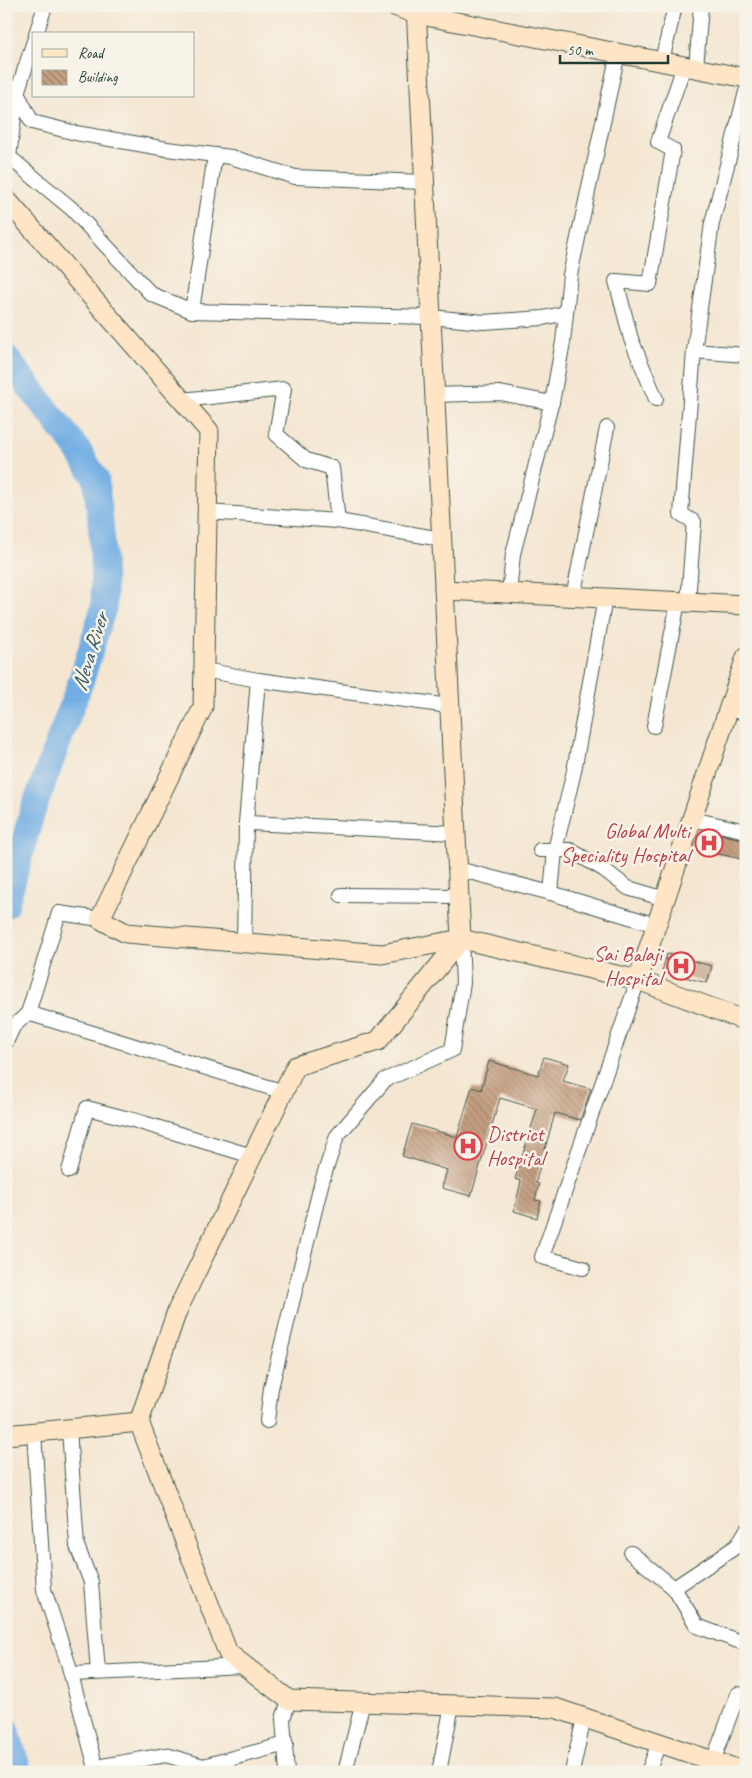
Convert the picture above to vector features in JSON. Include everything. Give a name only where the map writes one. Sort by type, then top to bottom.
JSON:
[{"type":"street","points":[[37,32],[45,6]]},
{"type":"street","points":[[394,6],[746,78]]},
{"type":"street","points":[[662,62],[675,6]]},
{"type":"street","points":[[656,399],[631,339],[616,280],[650,284],[673,150],[658,142],[690,67],[701,6]]},
{"type":"street","points":[[267,1421],[271,1388],[322,1181],[337,1136],[385,1080],[452,1050],[463,983],[416,10]]},
{"type":"street","points":[[32,46],[12,91],[7,159],[48,187],[72,209],[116,259],[151,294],[192,311],[430,318],[484,322],[517,320],[566,313]]},
{"type":"street","points":[[509,594],[513,554],[552,403],[570,275],[618,53]]},
{"type":"street","points":[[12,91],[32,122],[76,133],[231,157],[294,177],[424,182]]},
{"type":"street","points":[[654,726],[683,602],[694,522],[681,514],[694,351],[712,223],[746,92]]},
{"type":"street","points":[[192,311],[215,155]]},
{"type":"street","points":[[6,198],[209,430],[203,708],[100,919]]},
{"type":"street","points":[[694,351],[746,355]]},
{"type":"street","points":[[182,400],[284,389],[276,434],[306,460],[332,468],[338,522]]},
{"type":"street","points":[[434,396],[500,393],[552,403]]},
{"type":"street","points":[[573,597],[607,428]]},
{"type":"street","points":[[207,512],[338,522],[441,538]]},
{"type":"street","points":[[444,590],[746,605]]},
{"type":"street","points":[[551,893],[555,850],[574,771],[605,598]]},
{"type":"street","points":[[584,1268],[542,1257],[692,819],[737,711],[746,657]]},
{"type":"street","points":[[204,670],[258,680],[449,706]]},
{"type":"street","points":[[244,943],[246,823],[258,680]]},
{"type":"street","points":[[692,819],[746,831]]},
{"type":"street","points":[[246,823],[456,833]]},
{"type":"street","points":[[540,850],[570,850],[603,869],[628,888],[665,899]]},
{"type":"street","points":[[458,869],[551,893],[656,925]]},
{"type":"street","points":[[341,895],[459,896]]},
{"type":"street","points":[[6,1042],[13,1027],[28,1013],[59,913],[100,919],[126,933],[382,954],[461,939],[638,980],[746,1021]]},
{"type":"street","points":[[461,939],[378,1041],[296,1066],[177,1311],[139,1422],[228,1653],[289,1700],[555,1708],[720,1766],[746,1772]]},
{"type":"street","points":[[28,1013],[284,1092]]},
{"type":"street","points":[[69,1171],[87,1108],[252,1156]]},
{"type":"street","points":[[6,1435],[139,1422]]},
{"type":"street","points":[[68,1429],[77,1546],[90,1582],[98,1672]]},
{"type":"street","points":[[34,1432],[44,1590],[71,1674],[97,1770],[166,1755],[203,1769],[286,1744]]},
{"type":"street","points":[[674,1588],[742,1546],[746,1531]]},
{"type":"street","points":[[631,1553],[674,1588],[697,1626],[746,1644]]},
{"type":"street","points":[[71,1674],[244,1666]]},
{"type":"street","points":[[720,1766],[738,1694],[746,1696]]},
{"type":"street","points":[[287,1772],[283,1719],[289,1700]]},
{"type":"street","points":[[345,1772],[363,1702]]},
{"type":"street","points":[[439,1772],[452,1705]]},
{"type":"street","points":[[572,1772],[584,1718]]},
{"type":"street","points":[[648,1772],[659,1743]]},
{"type":"building","points":[[702,830],[746,840],[741,859],[697,849]]},
{"type":"building","points":[[667,954],[712,966],[707,983],[662,971]]},
{"type":"building","points":[[544,1057],[569,1064],[563,1081],[591,1089],[580,1120],[555,1113],[537,1177],[536,1183],[539,1184],[535,1200],[541,1201],[537,1218],[514,1211],[521,1181],[515,1179],[537,1109],[500,1098],[471,1196],[442,1188],[447,1170],[402,1156],[412,1124],[457,1137],[472,1087],[481,1090],[489,1061],[538,1075]]},
{"type":"waterway","name":"Neva River","points":[[6,357],[76,447],[96,479],[102,537],[104,606],[82,678],[32,813],[6,905]]},
{"type":"waterway","name":"Neva River","points":[[6,1728],[19,1772]]},
{"type":"place","name":"Global Multi Speciality Hospital","points":[[709,843]]},
{"type":"place","name":"Sai Balaji Hospital","points":[[681,966]]},
{"type":"place","name":"District Hospital","points":[[468,1146]]}]
